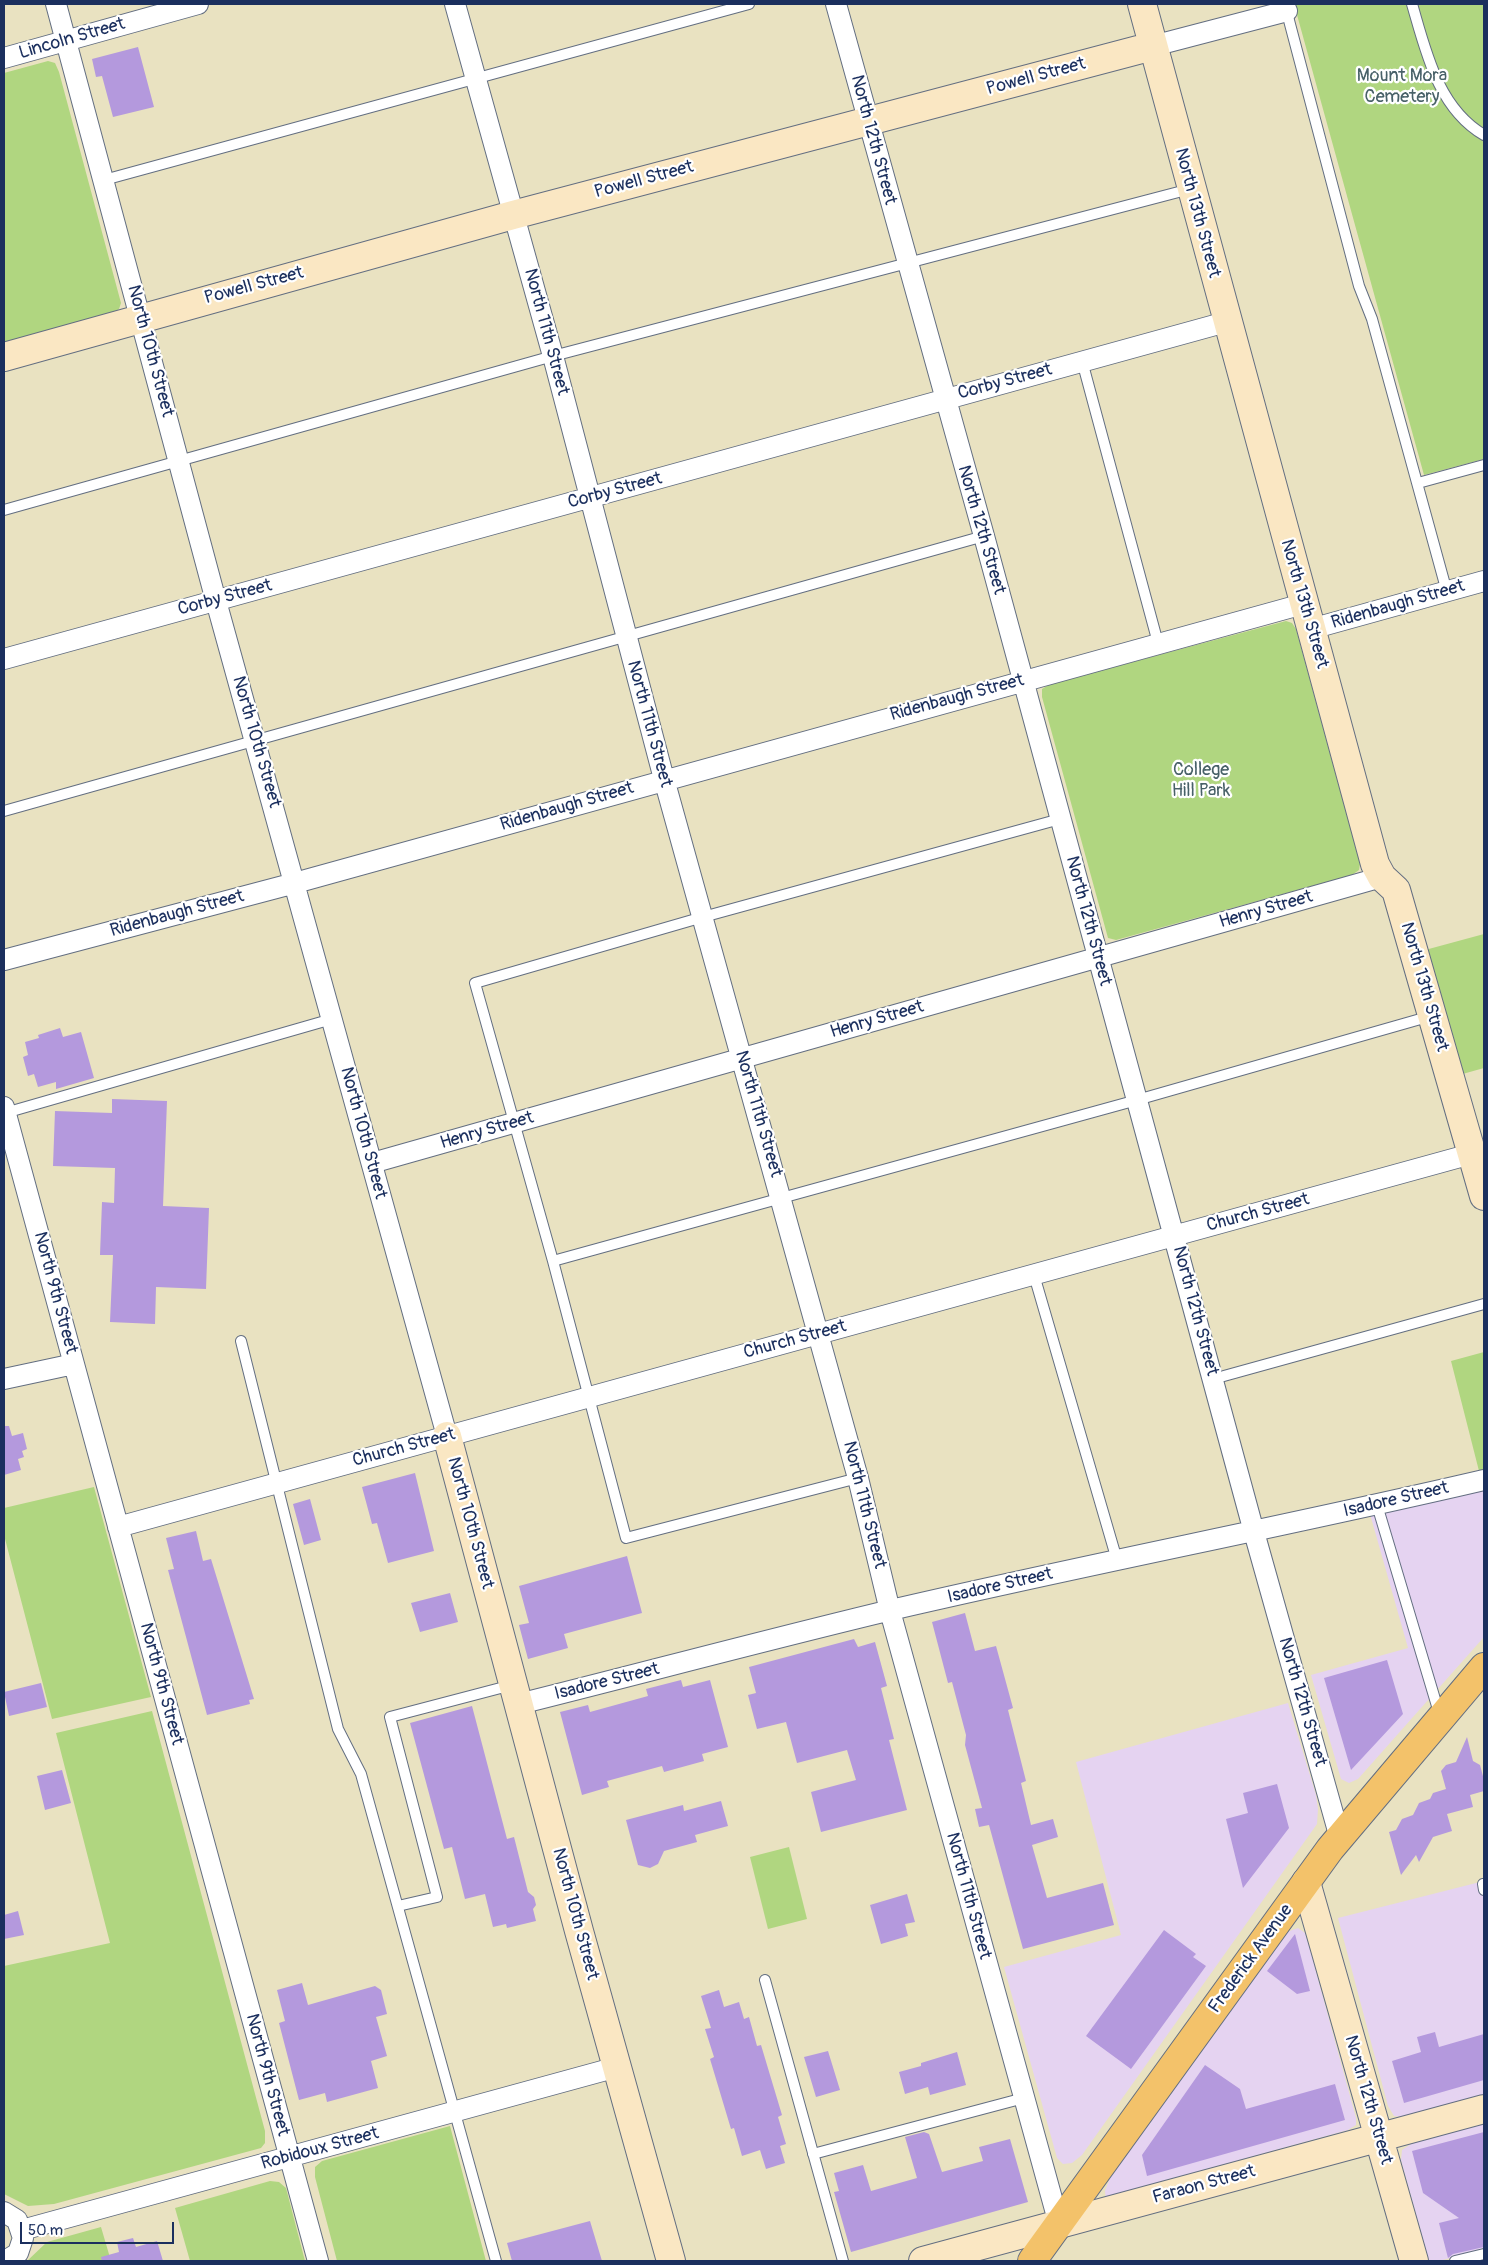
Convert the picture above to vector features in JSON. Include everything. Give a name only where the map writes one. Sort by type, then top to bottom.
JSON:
[{"type":"main road","name":"Frederick Avenue","points":[[1032,2261],[1306,1882],[1340,1838],[1484,1667]]},
{"type":"street","name":"North 10th Street","points":[[56,4],[180,460],[216,600],[447,1436],[671,2261]]},
{"type":"street","name":"Lincoln Street","points":[[4,58],[198,4]]},
{"type":"street","name":"North 11th Street","points":[[455,4],[474,78],[553,356],[664,779],[782,1198],[858,1478],[890,1611],[1059,2224]]},
{"type":"street","name":"North 12th Street","points":[[836,4],[984,536],[1254,1532],[1340,1838]]},
{"type":"street","name":"North 13th Street","points":[[1142,4],[1226,322],[1375,864],[1382,877],[1396,890],[1484,1196]]},
{"type":"street","name":"Powell Street","points":[[4,356],[513,215],[1153,46],[1286,7]]},
{"type":"street","name":"Corby Street","points":[[4,659],[1226,322]]},
{"type":"street","name":"Ridenbaugh Street","points":[[4,960],[295,883],[1158,643],[1446,592],[1484,581]]},
{"type":"street","name":"Henry Street","points":[[372,1163],[1382,877]]},
{"type":"street","name":"North 9th Street","points":[[4,1110],[318,2261]]},
{"type":"street","name":"Church Street","points":[[118,1526],[1471,1154]]},
{"type":"street","points":[[4,1379],[74,1364]]},
{"type":"street","name":"Isadore Street","points":[[516,1694],[1484,1480]]},
{"type":"street","name":"North 12th Street","points":[[1306,1882],[1414,2261]]},
{"type":"street","name":"Robidoux Street","points":[[22,2230],[617,2067]]},
{"type":"street","name":"Faraon Street","points":[[923,2261],[1484,2109]]},
{"type":"street","points":[[4,2212],[18,2220],[22,2230],[22,2247],[13,2258],[5,2261]]},
{"type":"lane","points":[[104,180],[749,4]]},
{"type":"lane","points":[[1412,4],[1428,60],[1436,79],[1462,118],[1484,135]]},
{"type":"lane","points":[[1286,7],[1359,286],[1372,319],[1418,482],[1446,592]]},
{"type":"lane","points":[[4,510],[553,356],[1190,188]]},
{"type":"lane","points":[[1082,361],[1158,643]]},
{"type":"lane","points":[[1418,482],[1484,465]]},
{"type":"lane","points":[[4,811],[984,536]]},
{"type":"lane","points":[[858,1478],[626,1538],[553,1261],[474,983],[703,917],[1060,819]]},
{"type":"lane","points":[[553,1261],[1137,1100],[1431,1016]]},
{"type":"lane","points":[[4,1110],[332,1019]]},
{"type":"lane","points":[[1034,1274],[1116,1560]]},
{"type":"lane","points":[[1213,1379],[1484,1304]]},
{"type":"lane","points":[[241,1341],[338,1728],[361,1774],[496,2261]]},
{"type":"lane","points":[[1377,1505],[1441,1719]]},
{"type":"lane","points":[[398,1906],[437,1897],[390,1717],[516,1694]]},
{"type":"lane","points":[[765,1980],[843,2261]]},
{"type":"lane","points":[[813,2154],[1024,2098]]},
{"type":"lane","points":[[1455,2261],[1484,2254]]},
{"type":"shaded area","points":[[1484,1487],[1484,1637],[1358,1779],[1349,1783],[1341,1779],[1311,1675],[1408,1648],[1370,1514]]},
{"type":"shaded area","points":[[1288,1703],[1316,1795],[1318,1809],[1317,1824],[1082,2155],[1072,2163],[1063,2164],[1057,2158],[1004,1967],[1121,1935],[1076,1762]]},
{"type":"shaded area","points":[[1484,1881],[1484,2095],[1403,2117],[1394,2116],[1388,2106],[1338,1918]]},
{"type":"shaded area","points":[[1298,1928],[1305,1933],[1309,1946],[1356,2118],[1356,2125],[1348,2130],[1145,2186],[1128,2195],[1106,2201],[1105,2191],[1110,2178],[1287,1932]]},
{"type":"shaded area","points":[[1484,2122],[1484,2249],[1439,2261],[1429,2261],[1401,2160],[1402,2150],[1414,2142]]},
{"type":"green space","name":"Mount Mora Cemetery","points":[[1294,4],[1484,4],[1484,459],[1424,475]]},
{"type":"green space","points":[[48,61],[55,63],[59,72],[121,303],[119,309],[113,313],[4,343],[4,73]]},
{"type":"green space","name":"College Hill Park","points":[[1286,621],[1292,623],[1296,629],[1360,864],[1359,870],[1352,875],[1116,940],[1108,938],[1042,697],[1042,689],[1050,684]]},
{"type":"green space","points":[[1484,934],[1484,1068],[1459,1075],[1425,950]]},
{"type":"green space","points":[[1484,1352],[1484,1470],[1479,1471],[1451,1361]]},
{"type":"green space","points":[[94,1487],[151,1697],[52,1719],[4,1535],[4,1508]]},
{"type":"green space","points":[[152,1711],[265,2131],[265,2143],[261,2148],[54,2204],[28,2206],[4,2194],[4,1966],[110,1943],[56,1733]]},
{"type":"green space","points":[[789,1847],[807,1919],[768,1929],[750,1857]]},
{"type":"green space","points":[[450,2126],[486,2261],[337,2261],[315,2177],[315,2167],[322,2161]]},
{"type":"green space","points":[[270,2181],[279,2182],[286,2188],[305,2261],[190,2261],[175,2208]]},
{"type":"green space","points":[[101,2227],[111,2261],[27,2261],[47,2242]]},
{"type":"building","points":[[138,47],[154,107],[113,117],[102,76],[96,77],[92,59]]},
{"type":"building","points":[[60,1028],[63,1037],[81,1032],[94,1078],[56,1089],[56,1082],[38,1087],[34,1074],[28,1076],[23,1057],[28,1055],[25,1042],[39,1038],[38,1035]]},
{"type":"building","points":[[112,1099],[167,1101],[163,1206],[209,1208],[206,1289],[156,1287],[155,1324],[110,1322],[113,1255],[100,1255],[102,1202],[114,1203],[115,1168],[53,1166],[55,1111],[112,1113]]},
{"type":"building","points":[[4,1426],[9,1426],[12,1436],[23,1433],[27,1449],[22,1451],[24,1457],[18,1459],[21,1470],[4,1475]]},
{"type":"building","points":[[415,1473],[434,1551],[388,1563],[377,1523],[372,1524],[362,1487]]},
{"type":"building","points":[[310,1499],[321,1540],[304,1545],[293,1504]]},
{"type":"building","points":[[196,1531],[203,1561],[211,1559],[254,1699],[249,1700],[250,1704],[207,1715],[168,1570],[174,1569],[166,1538]]},
{"type":"building","points":[[627,1556],[642,1613],[564,1634],[568,1648],[528,1659],[519,1625],[529,1623],[519,1586]]},
{"type":"building","points":[[450,1593],[458,1622],[420,1632],[411,1603]]},
{"type":"building","points":[[965,1613],[975,1651],[996,1646],[1013,1708],[1008,1710],[1026,1781],[1021,1783],[1031,1825],[1053,1819],[1058,1837],[1032,1845],[1047,1898],[1103,1883],[1114,1925],[1023,1949],[989,1825],[979,1827],[975,1809],[982,1808],[965,1745],[966,1735],[952,1682],[948,1683],[932,1622]]},
{"type":"building","points":[[854,1639],[858,1647],[875,1642],[887,1686],[881,1688],[894,1739],[889,1740],[907,1810],[821,1832],[811,1792],[856,1780],[847,1750],[797,1763],[786,1722],[757,1729],[748,1695],[756,1693],[749,1667]]},
{"type":"building","points":[[1387,1660],[1403,1714],[1351,1770],[1324,1678]]},
{"type":"building","points":[[681,1680],[683,1687],[710,1680],[728,1747],[702,1754],[704,1761],[664,1772],[662,1766],[607,1781],[609,1787],[582,1795],[560,1712],[588,1705],[590,1712],[648,1696],[646,1689]]},
{"type":"building","points":[[41,1683],[47,1707],[9,1716],[4,1692]]},
{"type":"building","points":[[472,1706],[507,1839],[514,1837],[528,1892],[534,1897],[536,1905],[533,1909],[536,1921],[507,1928],[506,1924],[493,1927],[485,1894],[465,1899],[452,1847],[444,1849],[410,1723]]},
{"type":"building","points":[[1467,1737],[1473,1761],[1480,1765],[1484,1780],[1484,1791],[1470,1795],[1473,1807],[1447,1814],[1452,1831],[1433,1837],[1419,1862],[1416,1855],[1401,1875],[1389,1832],[1396,1830],[1402,1819],[1413,1815],[1419,1803],[1430,1799],[1433,1793],[1446,1789],[1441,1771],[1446,1765],[1456,1762]]},
{"type":"building","points":[[62,1770],[71,1803],[45,1810],[37,1776]]},
{"type":"building","points":[[1277,1784],[1289,1828],[1243,1888],[1226,1819],[1248,1813],[1243,1793]]},
{"type":"building","points":[[721,1801],[728,1826],[695,1835],[697,1842],[664,1851],[658,1864],[650,1868],[638,1865],[626,1820],[683,1805],[684,1811]]},
{"type":"building","points":[[907,1894],[915,1922],[905,1924],[908,1936],[881,1944],[870,1905]]},
{"type":"building","points":[[18,1911],[24,1935],[4,1939],[4,1915]]},
{"type":"building","points":[[1164,1930],[1196,1954],[1193,1957],[1206,1966],[1131,2069],[1086,2036]]},
{"type":"building","points":[[1295,1934],[1310,1991],[1297,1994],[1267,1971]]},
{"type":"building","points":[[302,1983],[308,2005],[375,1986],[381,1990],[387,2014],[376,2017],[387,2056],[371,2061],[378,2088],[327,2102],[325,2093],[299,2100],[279,2023],[285,2021],[277,1990]]},
{"type":"building","points":[[719,1990],[724,2007],[739,2002],[744,2019],[749,2017],[757,2046],[761,2045],[782,2115],[778,2117],[786,2144],[780,2146],[785,2163],[766,2169],[760,2150],[742,2156],[734,2128],[731,2129],[710,2059],[714,2057],[705,2029],[711,2028],[701,1996]]},
{"type":"building","points":[[1435,2032],[1439,2047],[1484,2034],[1484,2080],[1404,2103],[1392,2061],[1421,2052],[1417,2037]]},
{"type":"building","points":[[828,2051],[840,2090],[816,2097],[804,2057]]},
{"type":"building","points":[[957,2052],[966,2085],[930,2095],[928,2087],[905,2094],[899,2072]]},
{"type":"building","points":[[1205,2065],[1240,2089],[1246,2109],[1335,2084],[1345,2120],[1147,2176],[1142,2155]]},
{"type":"building","points":[[924,2132],[929,2134],[942,2172],[983,2161],[979,2147],[1010,2139],[1028,2202],[851,2252],[834,2192],[839,2191],[834,2173],[863,2165],[871,2191],[917,2178],[905,2137]]},
{"type":"building","points":[[1484,2132],[1484,2247],[1453,2254],[1448,2258],[1439,2223],[1459,2218],[1423,2193],[1412,2151]]},
{"type":"building","points":[[590,2221],[602,2261],[512,2261],[507,2243]]},
{"type":"building","points":[[133,2238],[136,2247],[157,2241],[163,2261],[102,2261],[101,2257],[119,2252],[117,2242]]}]
